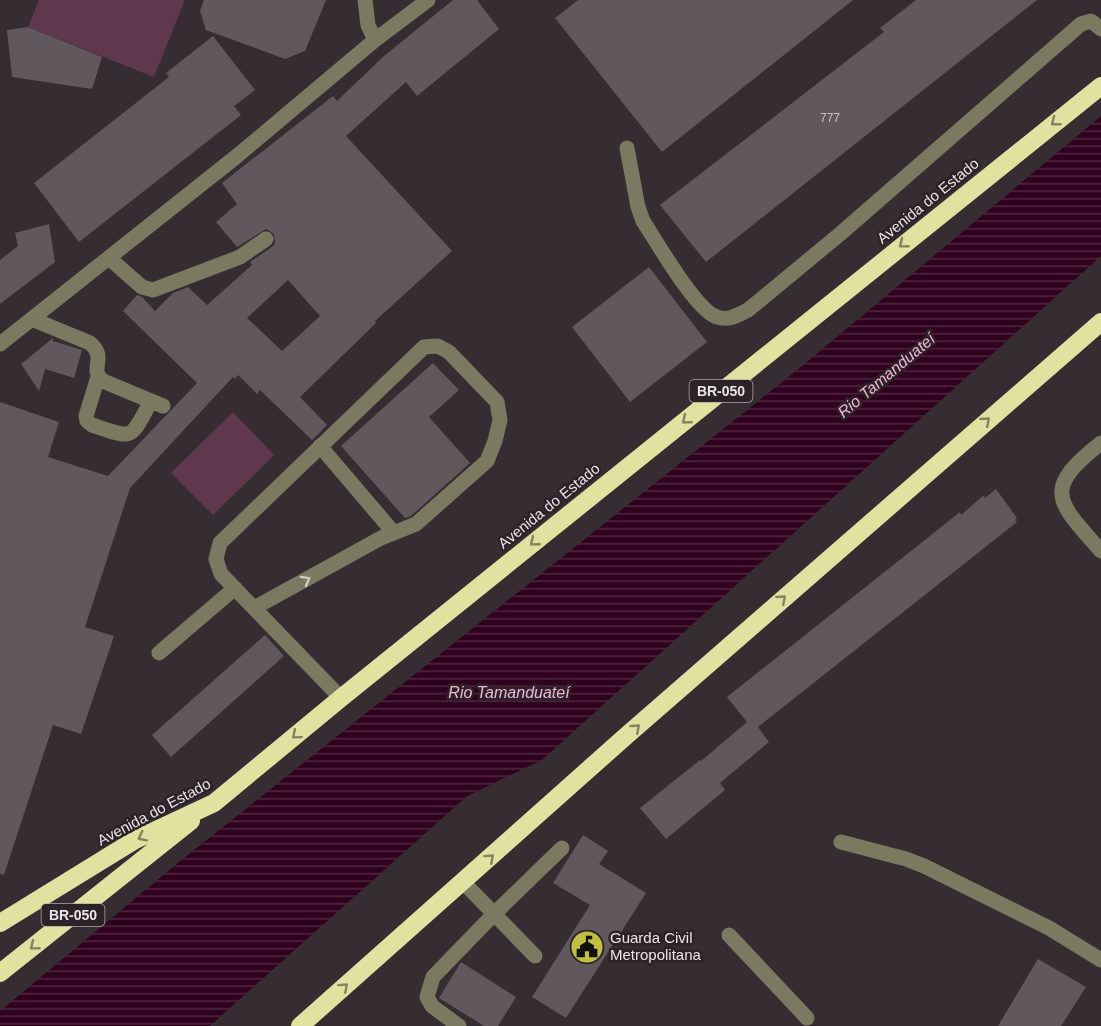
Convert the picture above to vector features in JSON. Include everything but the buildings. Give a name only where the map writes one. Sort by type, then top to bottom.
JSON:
[{"type":"highway","name":"Avenida do Estado","points":[[0,923],[135,840],[214,803],[341,698],[1101,86]]},
{"type":"highway","points":[[300,1026],[933,467],[1101,322]]},
{"type":"highway","name":"BR-050","points":[[0,974],[214,803]]},
{"type":"lane","points":[[365,0],[368,25],[375,40]]},
{"type":"lane","points":[[0,344],[237,156],[375,40],[428,0]]},
{"type":"lane","points":[[627,148],[638,207],[643,221],[699,305],[716,317],[732,318],[748,310],[840,234],[1081,24],[1098,21]]},
{"type":"lane","points":[[109,258],[142,287],[153,290],[240,257],[266,238]]},
{"type":"lane","points":[[32,319],[90,343],[99,355],[96,372],[98,377],[157,404],[130,435],[92,425],[87,421],[86,416],[98,377]]},
{"type":"lane","points":[[254,608],[394,533],[416,524],[487,461],[500,420],[497,402],[449,352],[438,346],[424,347],[220,543],[216,559],[221,574],[341,698]]},
{"type":"lane","points":[[1101,443],[1076,465],[1062,483],[1061,492],[1062,500],[1071,517],[1101,551]]},
{"type":"lane","points":[[320,446],[394,533]]},
{"type":"lane","points":[[159,653],[235,588]]},
{"type":"lane","points":[[841,842],[924,866],[1049,927],[1101,960]]},
{"type":"lane","points":[[459,1026],[432,1006],[427,997],[428,988],[434,977],[562,848]]},
{"type":"lane","points":[[463,882],[535,956]]},
{"type":"lane","points":[[729,935],[807,1018]]},
{"type":"shaded area","points":[[39,0],[185,0],[154,77],[28,27]]},
{"type":"shaded area","points":[[233,412],[274,455],[213,515],[171,473]]},
{"type":"water","name":"Rio Tamanduateí","points":[[1101,116],[1101,256],[542,760],[467,796],[210,1026],[0,1026],[0,1011],[179,862],[801,367]]},
{"type":"place","name":"Guarda Civil Metropolitana","points":[[587,947]]}]
